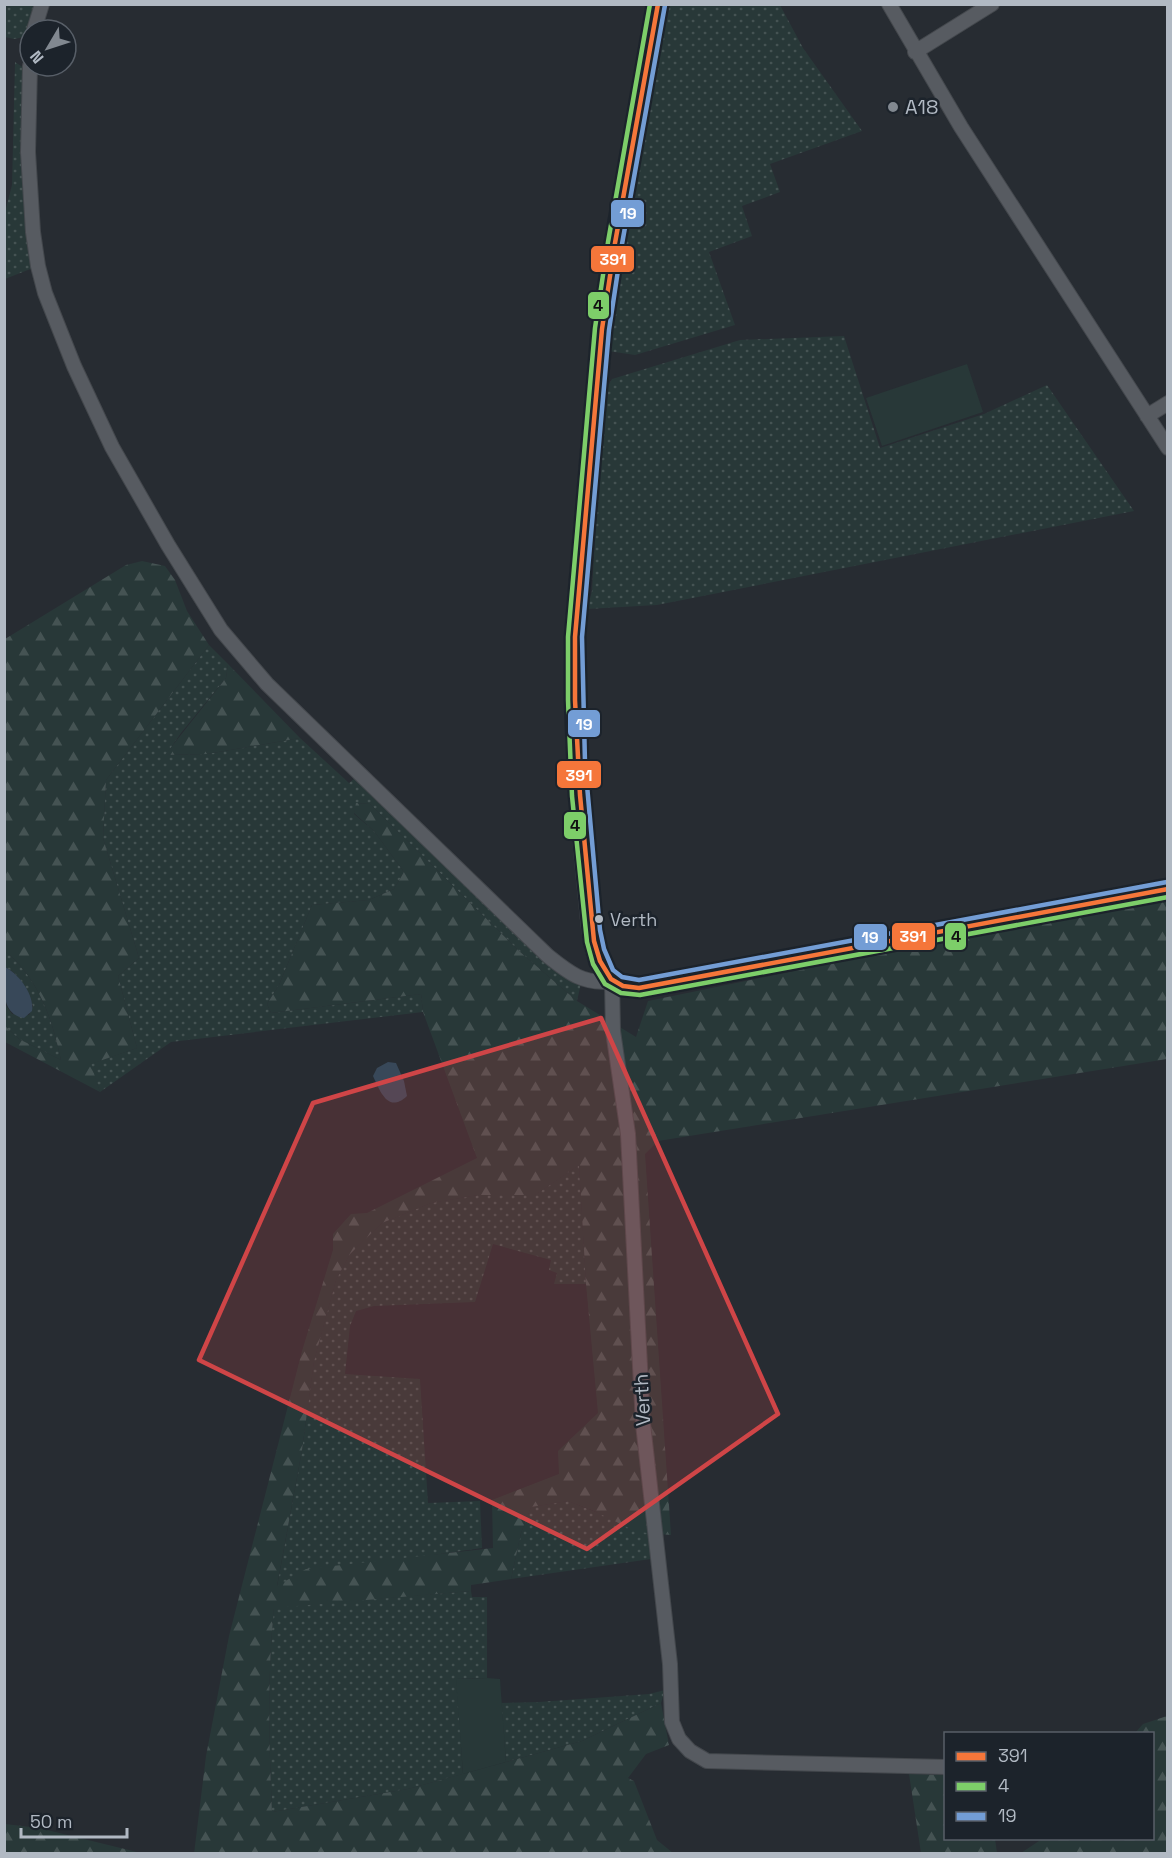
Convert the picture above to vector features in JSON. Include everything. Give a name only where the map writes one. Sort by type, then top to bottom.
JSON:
[{"type":"street","name":"Verth","points":[[658,4],[602,329],[575,637],[574,687],[585,859],[592,921],[598,956],[604,971],[612,981],[613,1030],[628,1134],[643,1424],[669,1664],[672,1722],[679,1739],[690,1751],[707,1761],[944,1767]]},
{"type":"street","points":[[889,4],[915,52],[961,127],[1167,448]]},
{"type":"street","points":[[915,52],[992,4]]},
{"type":"street","points":[[30,78],[28,163],[33,232],[45,293],[74,366],[112,447],[168,545],[221,630],[267,684],[548,956],[565,969],[596,984],[612,981],[625,987],[639,988],[1167,889]]},
{"type":"street","points":[[1147,416],[1167,403]]},
{"type":"highlighted area","points":[[601,1018],[778,1414],[587,1549],[199,1360],[313,1103]]},
{"type":"green space","points":[[5,5],[35,5],[31,18],[18,18],[18,38],[5,37]]},
{"type":"green space","points":[[670,5],[780,5],[803,48],[862,131],[770,164],[780,192],[742,206],[752,236],[709,252],[735,325],[635,355],[608,351],[636,177]]},
{"type":"green space","points":[[15,62],[18,64],[18,78],[30,78],[38,266],[5,279],[4,216],[12,185]]},
{"type":"green space","points":[[844,336],[880,448],[984,414],[1047,385],[1134,511],[657,605],[587,609],[592,591],[603,395],[612,379],[740,340]]},
{"type":"green space","points":[[967,364],[983,412],[882,446],[866,398]]},
{"type":"green space","points":[[142,561],[165,566],[175,580],[187,611],[209,645],[106,780],[103,838],[139,958],[118,976],[137,1048],[91,1064],[100,1092],[5,1042],[5,1026],[19,1039],[61,1060],[42,1000],[27,974],[5,951],[5,639],[126,565]]},
{"type":"green space","points":[[209,645],[228,664],[226,678],[166,755],[207,754],[300,738],[349,783],[360,774],[582,979],[577,1001],[519,951],[370,804],[357,803],[354,814],[374,831],[404,872],[394,889],[369,900],[312,905],[279,985],[267,1004],[271,1013],[421,994],[423,1012],[171,1042],[100,1092],[90,1064],[137,1048],[118,976],[139,958],[103,838],[106,780]]},
{"type":"green space","points":[[228,664],[300,738],[207,754],[165,755],[226,678]]},
{"type":"green space","points":[[356,803],[370,804],[519,951],[577,1001],[636,1037],[648,1001],[1167,895],[1167,1059],[658,1141],[645,1154],[671,1535],[637,1532],[568,1501],[531,1507],[521,1533],[511,1579],[471,1585],[471,1591],[274,1608],[269,1710],[272,1812],[408,1789],[582,1741],[661,1703],[669,1745],[646,1754],[628,1778],[634,1781],[657,1840],[673,1853],[194,1854],[206,1756],[229,1636],[302,1351],[333,1250],[333,1234],[351,1214],[367,1213],[477,1158],[423,1012],[421,994],[271,1013],[267,1004],[279,985],[312,905],[369,900],[394,889],[404,872],[374,831],[354,813]],"holes":[[[579,1165],[586,1284],[598,1413],[558,1451],[559,1474],[492,1500],[493,1548],[306,1569],[277,1586],[302,1450],[314,1361],[336,1280],[350,1254],[382,1223],[431,1203],[478,1195],[535,1195]]]},
{"type":"green space","points":[[5,951],[27,974],[42,1000],[61,1060],[19,1039],[5,1026],[5,1004],[12,1014],[29,1015],[33,1006],[19,978],[5,967]]},
{"type":"green space","points":[[579,1165],[586,1284],[554,1284],[557,1273],[549,1270],[551,1260],[493,1244],[475,1302],[374,1306],[356,1311],[350,1326],[345,1374],[420,1379],[428,1503],[480,1501],[482,1548],[413,1558],[277,1587],[302,1450],[314,1361],[336,1280],[350,1254],[382,1223],[431,1203],[478,1195],[535,1195]]},
{"type":"green space","points":[[568,1501],[649,1533],[651,1559],[511,1579],[521,1533],[531,1507]]},
{"type":"green space","points":[[471,1591],[472,1597],[487,1597],[487,1678],[457,1679],[463,1774],[408,1789],[272,1812],[269,1710],[274,1607]]},
{"type":"green space","points":[[456,1679],[500,1679],[506,1762],[463,1774]]},
{"type":"green space","points":[[665,1690],[661,1703],[582,1741],[506,1762],[501,1703],[649,1694]]},
{"type":"green space","points":[[1167,1716],[1167,1853],[1021,1853],[1040,1840],[1154,1840],[1154,1732],[1136,1732],[1143,1724]]},
{"type":"green space","points":[[909,1774],[944,1775],[944,1840],[995,1840],[997,1853],[921,1853]]},
{"type":"green space","points":[[5,1824],[39,1828],[141,1853],[5,1853]]},
{"type":"water","points":[[5,967],[20,979],[31,998],[32,1011],[24,1018],[16,1015],[7,1005],[4,990]]},
{"type":"water","points":[[388,1062],[396,1063],[404,1081],[407,1096],[395,1103],[390,1102],[382,1094],[373,1076],[377,1068]]},
{"type":"transit line","name":"4","points":[[650,4],[595,328],[568,637],[572,796],[587,942],[593,964],[605,984],[621,993],[640,995],[1168,897]]},
{"type":"transit line","name":"391","points":[[658,4],[602,329],[575,637],[575,700],[580,795],[594,941],[600,961],[611,979],[623,986],[639,988],[1168,889]]},
{"type":"transit line","name":"19","points":[[665,5],[609,330],[582,637],[585,763],[600,930],[604,949],[613,970],[622,977],[639,980],[1167,882]]},
{"type":"place","name":"A18","points":[[893,107]]},
{"type":"place","name":"Verth","points":[[599,919]]}]
